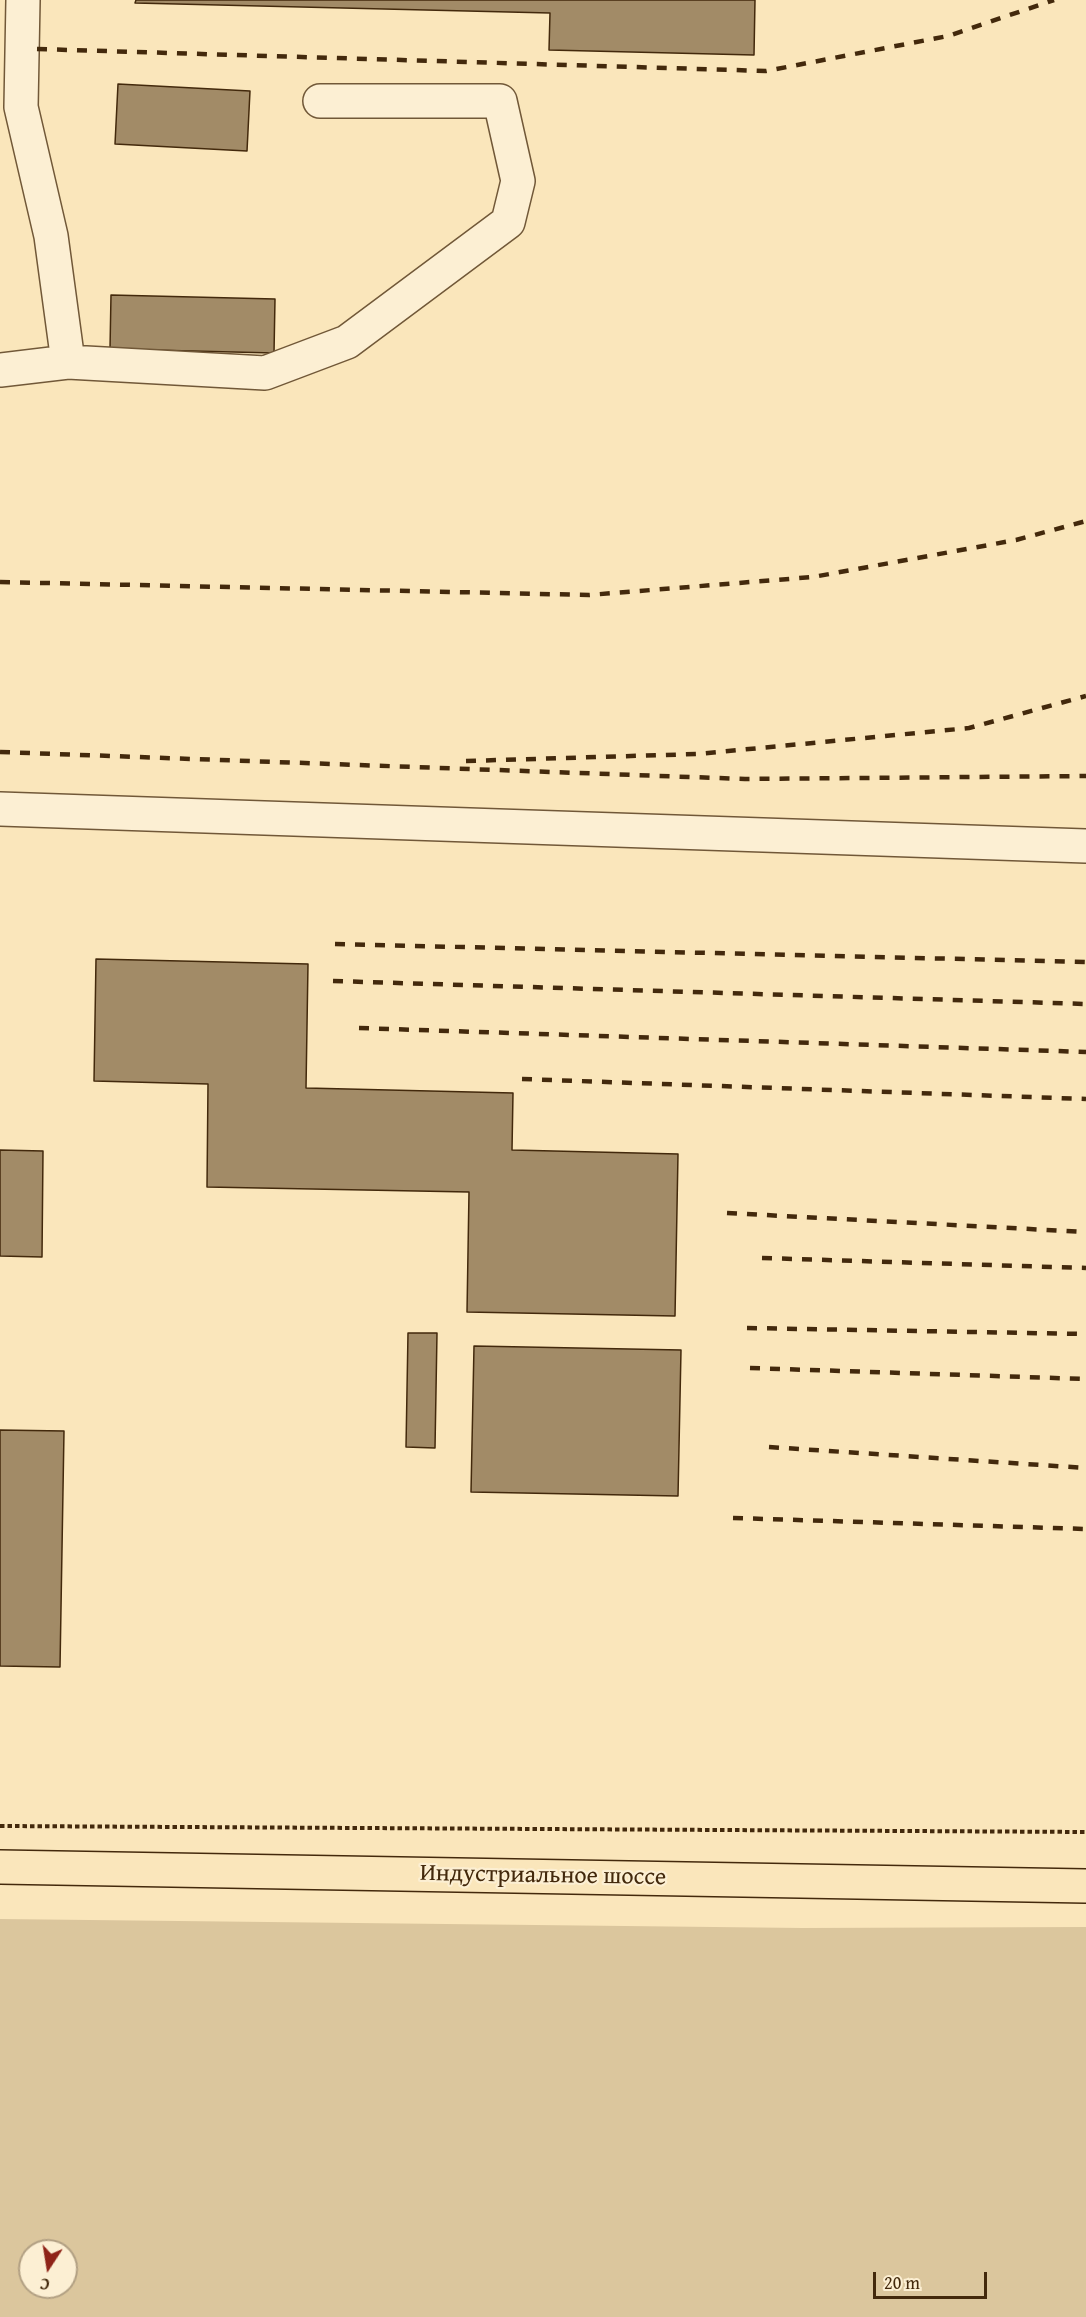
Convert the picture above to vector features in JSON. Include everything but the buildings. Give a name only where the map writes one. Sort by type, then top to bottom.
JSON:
[{"type":"main road","name":"Индустриальное шоссе","points":[[0,1867],[1086,1886]]},
{"type":"lane","points":[[23,0],[21,107],[51,236],[68,362]]},
{"type":"lane","points":[[0,370],[68,362],[265,373],[347,342],[508,222],[518,181],[500,101],[320,101]]},
{"type":"lane","points":[[0,809],[1086,846]]},
{"type":"path","points":[[0,1826],[1086,1832]]},
{"type":"shaded area","points":[[0,1919],[803,1928],[1086,1927],[1086,2317],[0,2317]]},
{"type":"railway","points":[[37,49],[766,71],[948,36],[1054,0]]},
{"type":"railway","points":[[0,582],[589,595],[813,577],[1016,540],[1086,521]]},
{"type":"railway","points":[[466,761],[697,754],[969,728],[1086,696]]},
{"type":"railway","points":[[0,752],[745,779],[1086,776]]},
{"type":"railway","points":[[335,944],[1086,962]]},
{"type":"railway","points":[[333,981],[1086,1004]]},
{"type":"railway","points":[[359,1028],[1086,1052]]},
{"type":"railway","points":[[522,1079],[1086,1099]]},
{"type":"railway","points":[[727,1213],[1086,1232]]},
{"type":"railway","points":[[762,1258],[1086,1268]]},
{"type":"railway","points":[[747,1328],[1086,1334]]},
{"type":"railway","points":[[750,1368],[1086,1379]]},
{"type":"railway","points":[[769,1447],[1086,1468]]},
{"type":"railway","points":[[733,1518],[1086,1529]]}]
